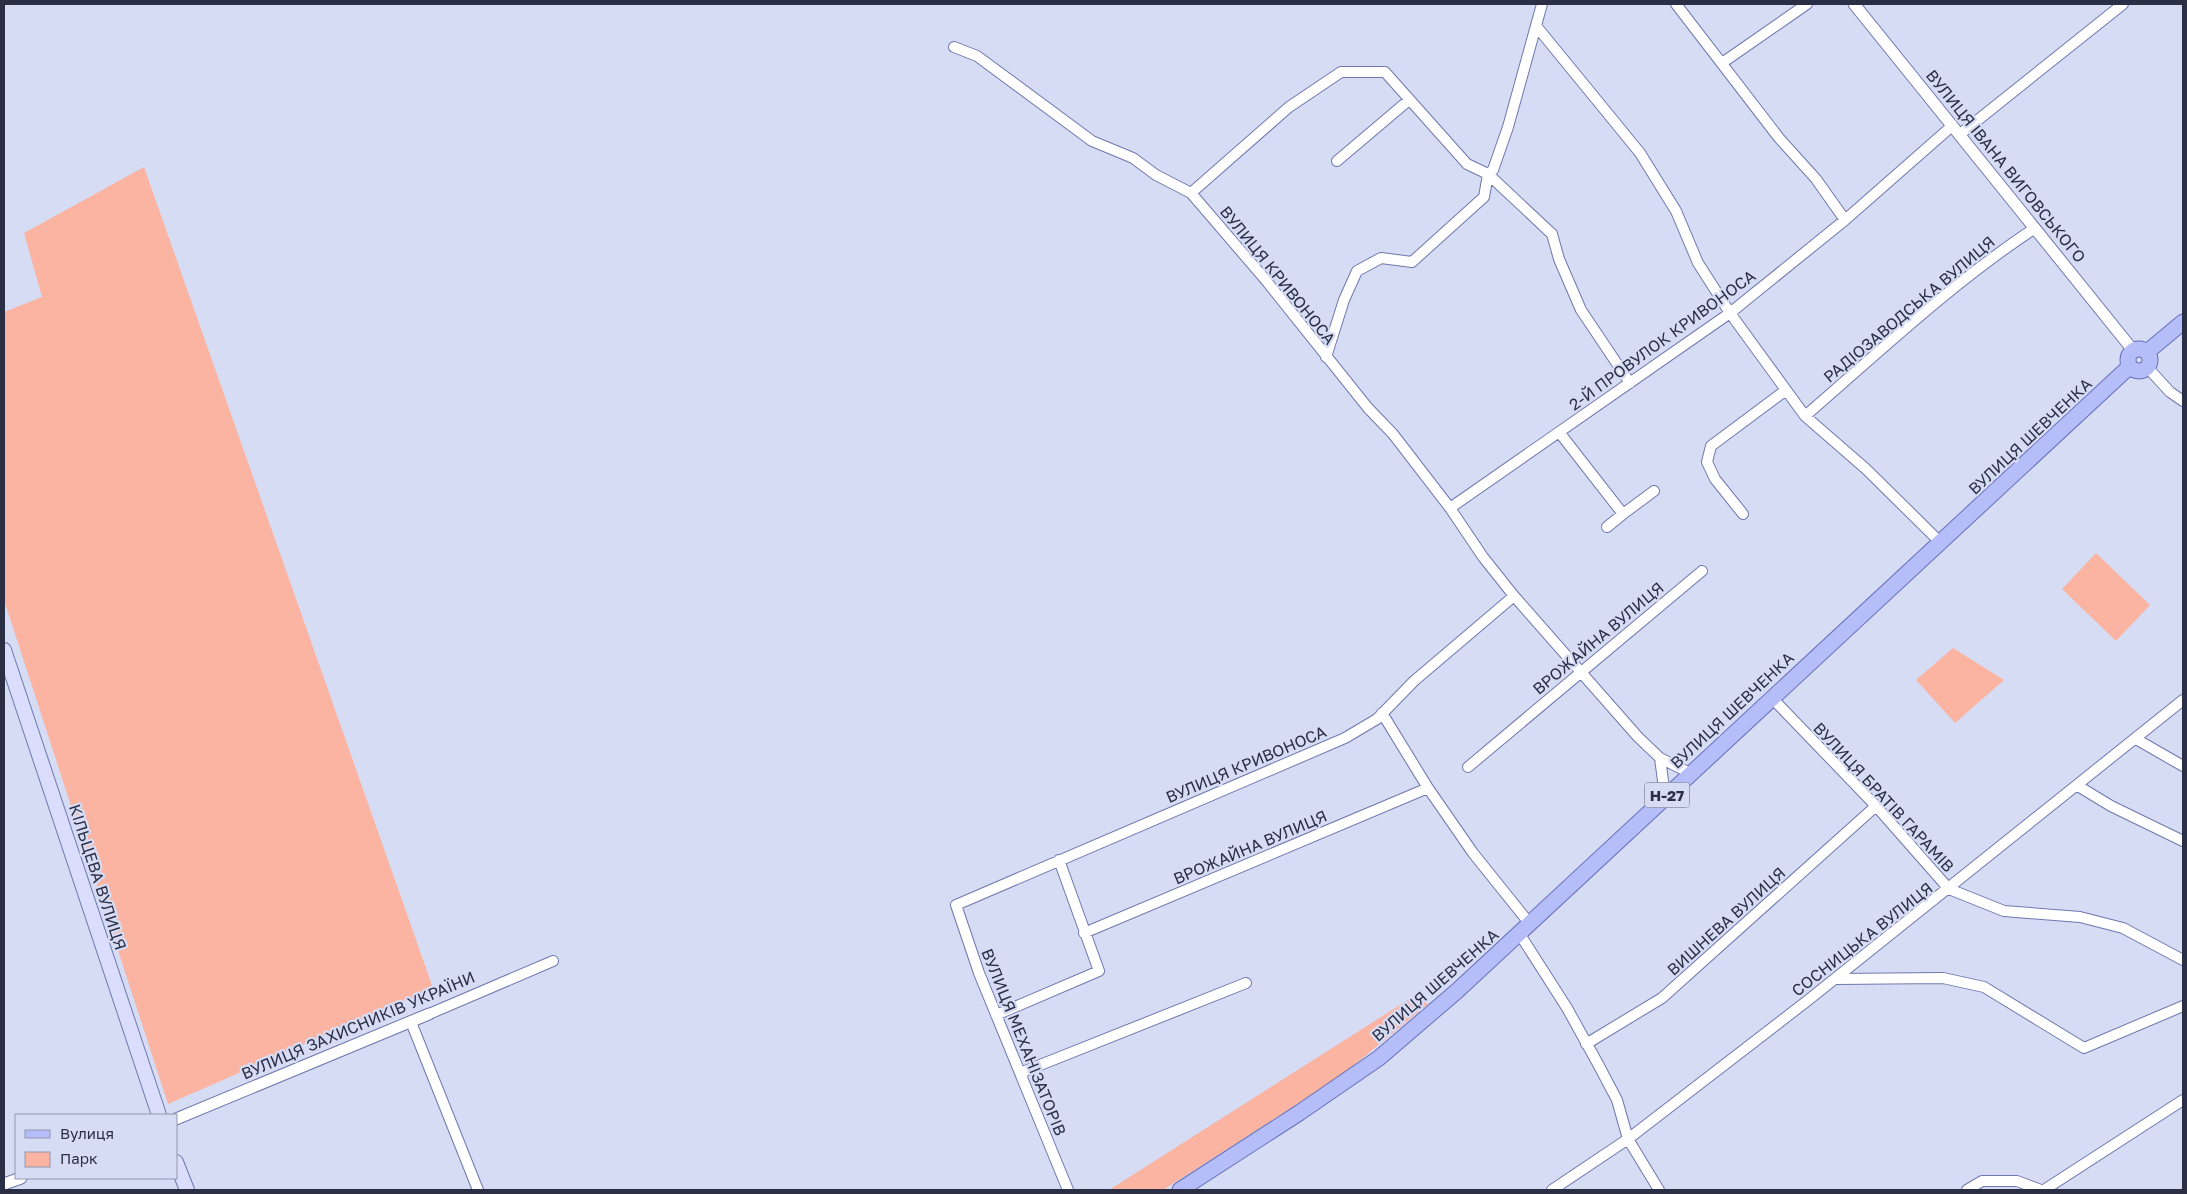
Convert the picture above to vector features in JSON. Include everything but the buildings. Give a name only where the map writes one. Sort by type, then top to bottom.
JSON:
[{"type":"main road","points":[[2140,350],[2150,358],[2147,367],[2138,371],[2130,367],[2127,359],[2140,350],[2183,322]]},
{"type":"main road","name":"ВУЛИЦЯ ШЕВЧЕНКА","points":[[1180,1190],[1299,1113],[1379,1058],[1457,991],[1771,697],[2130,367]]},
{"type":"main road","name":"КІЛЬЦЕВА ВУЛИЦЯ","points":[[4,650],[158,1114]]},
{"type":"main road","points":[[178,1167],[187,1190]]},
{"type":"street","points":[[1326,357],[1344,300],[1357,271],[1381,258],[1412,262],[1484,197],[1488,174],[1492,170],[1508,127],[1542,4]]},
{"type":"street","points":[[1676,4],[1779,138],[1816,179],[1845,220]]},
{"type":"street","points":[[1722,63],[1807,4]]},
{"type":"street","name":"ВУЛИЦЯ ІВАНА ВИГОВСЬКОГО","points":[[1854,4],[2034,228],[2140,350]]},
{"type":"street","name":"2-Й ПРОВУЛОК КРИВОНОСА","points":[[1450,508],[1730,313],[1956,131],[2124,4]]},
{"type":"street","points":[[1537,27],[1640,153],[1676,210],[1698,263],[1730,313],[1805,416],[1866,469],[1940,542]]},
{"type":"street","name":"ВУЛИЦЯ КРИВОНОСА","points":[[954,47],[977,56],[1092,140],[1133,158],[1156,175],[1191,193],[1264,278],[1326,357],[1393,434],[1514,596],[1638,737],[1660,758],[1690,773]]},
{"type":"street","points":[[1191,193],[1289,107],[1341,72],[1385,72],[1467,164],[1488,174],[1552,234],[1559,260],[1581,310],[1630,382]]},
{"type":"street","points":[[1337,161],[1409,100]]},
{"type":"street","name":"РАДІОЗАВОДСЬКА ВУЛИЦЯ","points":[[1805,416],[1939,300],[1999,252],[2034,228]]},
{"type":"street","points":[[2147,367],[2170,392],[2183,401]]},
{"type":"street","points":[[1743,514],[1715,479],[1707,462],[1711,446],[1786,390]]},
{"type":"street","points":[[1559,432],[1623,514]]},
{"type":"street","points":[[1607,527],[1654,491]]},
{"type":"street","name":"ВРОЖАЙНА ВУЛИЦЯ","points":[[1468,767],[1702,571]]},
{"type":"street","name":"ВУЛИЦЯ КРИВОНОСА","points":[[956,905],[1345,738],[1382,713],[1414,681],[1514,596]]},
{"type":"street","name":"ВУЛИЦЯ БРАТІВ ГАРАМІВ","points":[[1771,697],[1876,806],[1949,889],[2004,911],[2080,917],[2123,928],[2183,960]]},
{"type":"street","name":"СОСНИЦЬКА ВУЛИЦЯ","points":[[1552,1190],[1628,1139],[1836,979],[2183,700]]},
{"type":"street","points":[[1382,713],[1428,788],[1525,929],[1617,1100],[1628,1139],[1659,1190]]},
{"type":"street","points":[[2136,739],[2183,766]]},
{"type":"street","points":[[1660,758],[1665,796]]},
{"type":"street","points":[[2078,786],[2111,806],[2183,841]]},
{"type":"street","name":"ВРОЖАЙНА ВУЛИЦЯ","points":[[1084,933],[1428,788]]},
{"type":"street","name":"ВИШНЕВА ВУЛИЦЯ","points":[[1586,1044],[1662,998],[1876,806]]},
{"type":"street","points":[[996,1015],[1100,971],[1084,933],[1058,860]]},
{"type":"street","name":"ВУЛИЦЯ МЕХАНІЗАТОРІВ","points":[[956,905],[971,952],[1068,1190]]},
{"type":"street","name":"ВУЛИЦЯ ЗАХИСНИКІВ УКРАЇНИ","points":[[178,1118],[552,961]]},
{"type":"street","points":[[1836,979],[1943,978],[1984,987],[2084,1048],[2183,1006]]},
{"type":"street","points":[[1020,1073],[1246,983]]},
{"type":"street","points":[[410,1022],[478,1190]]},
{"type":"street","points":[[1967,1190],[1982,1181],[1990,1181],[2017,1182],[2042,1190],[2183,1100]]},
{"type":"street","points":[[4,1184],[18,1179]]},
{"type":"green space","points":[[144,167],[433,988],[168,1104],[4,600],[4,312],[42,297],[24,233]]},
{"type":"green space","points":[[2096,553],[2150,605],[2116,641],[2062,589]]},
{"type":"green space","points":[[1953,648],[2004,680],[1955,723],[1916,680]]},
{"type":"green space","points":[[1414,996],[1428,1004],[1341,1076],[1163,1190],[1109,1190]]}]
